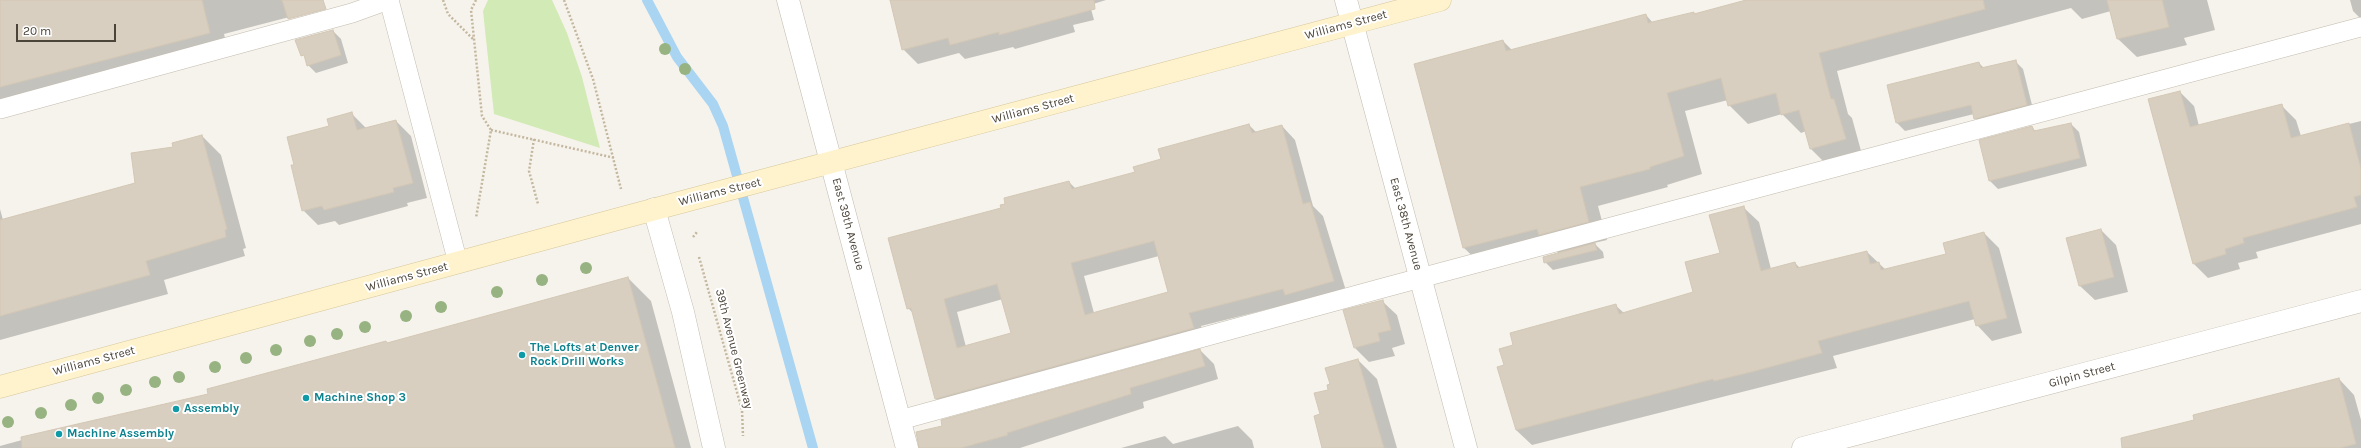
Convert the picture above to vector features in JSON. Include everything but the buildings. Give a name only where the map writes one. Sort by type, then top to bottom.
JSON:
[{"type":"street","name":"East 39th Avenue","points":[[788,0],[907,448]]},
{"type":"street","name":"East 38th Avenue","points":[[1346,0],[1466,448]]},
{"type":"street","name":"Williams Street","points":[[0,387],[654,209],[786,176],[1440,0]]},
{"type":"street","points":[[654,209],[683,312],[714,448]]},
{"type":"street","name":"Gilpin Street","points":[[1802,448],[2361,301]]},
{"type":"lane","points":[[0,108],[352,13],[388,0],[458,263]]},
{"type":"lane","points":[[900,420],[1420,278],[2361,27]]},
{"type":"path","points":[[444,0],[448,14],[474,40]]},
{"type":"path","points":[[476,0],[471,10],[482,116],[491,130],[476,221]]},
{"type":"path","points":[[564,0],[593,79],[615,158],[621,186]]},
{"type":"path","points":[[491,130],[615,158]]},
{"type":"path","points":[[534,139],[529,171],[538,204]]},
{"type":"path","name":"39th Avenue Greenway","points":[[699,255],[742,410],[743,439]]},
{"type":"green space","points":[[488,0],[552,0],[567,33],[582,77],[600,148],[494,114],[483,11]]},
{"type":"waterway","points":[[647,0],[677,57],[713,104],[723,126],[813,448]]},
{"type":"place","name":"The Lofts at Denver Rock Drill Works","points":[[522,355]]},
{"type":"place","name":"Machine Shop 3","points":[[306,398]]},
{"type":"place","name":"Assembly","points":[[176,409]]},
{"type":"place","name":"Machine Assembly","points":[[59,434]]}]
